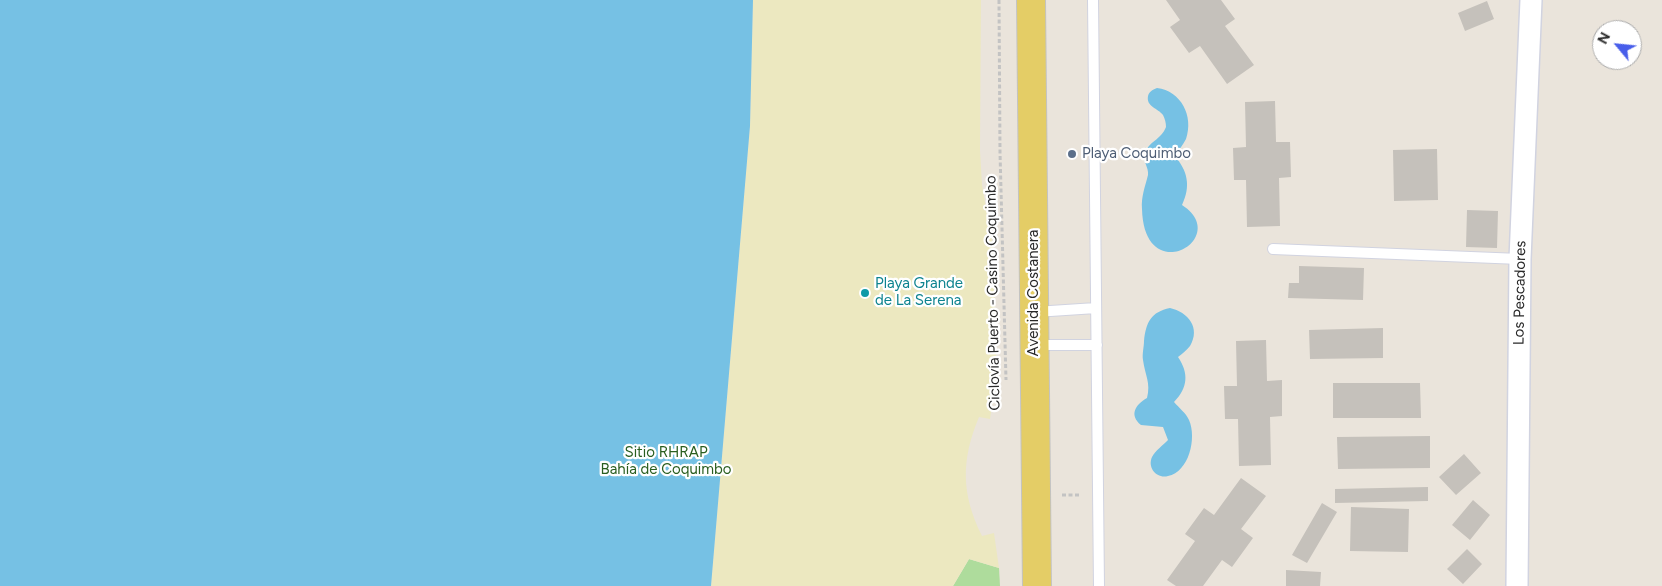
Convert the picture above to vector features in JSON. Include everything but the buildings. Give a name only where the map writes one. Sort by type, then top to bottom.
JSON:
[{"type":"main road","name":"Avenida Costanera","points":[[1032,0],[1037,586]]},
{"type":"street","name":"Los Pescadores","points":[[1517,586],[1520,259],[1531,0]]},
{"type":"lane","points":[[1093,0],[1099,586]]},
{"type":"lane","points":[[1273,249],[1520,259]]},
{"type":"lane","points":[[1034,312],[1096,308]]},
{"type":"lane","points":[[1034,345],[1097,345]]},
{"type":"path","name":"Ciclovía Puerto - Casino Coquimbo","points":[[999,0],[1000,152],[1006,387]]},
{"type":"green space","points":[[969,559],[999,568],[1000,586],[953,586]]},
{"type":"sand","name":"Playa Grande de La Serena","points":[[753,0],[981,0],[980,150],[982,185],[994,255],[996,359],[995,386],[990,419],[979,417],[969,448],[966,477],[970,506],[982,536],[994,533],[999,568],[969,559],[953,586],[711,586],[750,126]]},
{"type":"water","points":[[0,0],[753,0],[750,126],[711,586],[0,586]]},
{"type":"water","points":[[1157,88],[1173,94],[1179,99],[1187,114],[1188,130],[1186,139],[1174,155],[1179,161],[1187,179],[1187,191],[1182,205],[1195,218],[1198,231],[1192,242],[1182,250],[1169,252],[1156,247],[1146,233],[1142,209],[1148,175],[1144,159],[1145,153],[1166,127],[1163,115],[1148,100],[1150,92]]},
{"type":"water","points":[[1170,308],[1187,317],[1193,327],[1194,333],[1190,346],[1178,357],[1184,369],[1185,380],[1179,397],[1174,402],[1188,417],[1192,436],[1189,453],[1181,468],[1168,476],[1160,476],[1152,469],[1151,461],[1157,450],[1168,440],[1163,427],[1141,425],[1134,414],[1139,404],[1147,398],[1148,393],[1143,358],[1146,328],[1154,315]]},
{"type":"place","name":"Playa Coquimbo","points":[[1072,154]]},
{"type":"place","name":"Playa Grande de La Serena","points":[[865,293]]},
{"type":"park label","name":"Sitio RHRAP Bahía de Coquimbo","points":[[666,462]]}]
